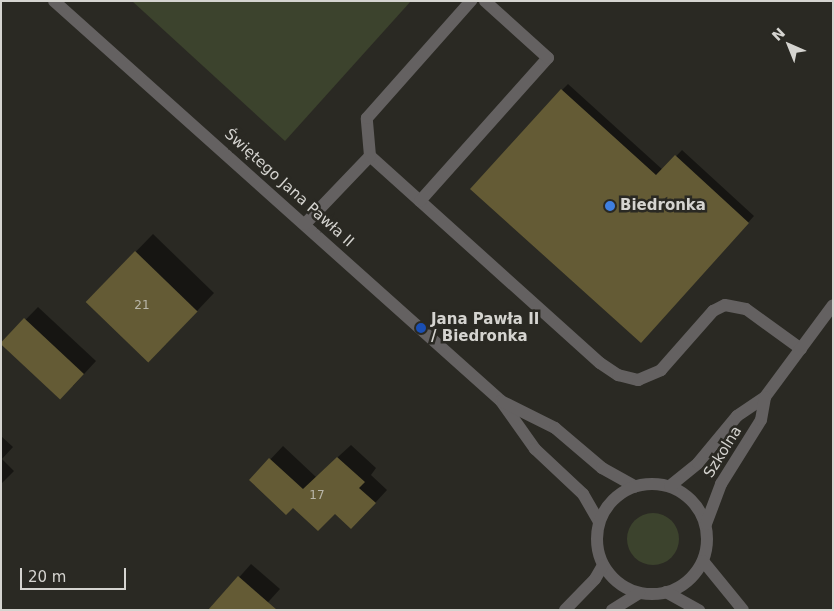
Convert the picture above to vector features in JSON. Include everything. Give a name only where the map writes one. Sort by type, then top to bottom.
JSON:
[{"type":"street","name":"Świętego Jana Pawła II","points":[[54,1],[501,401],[535,449],[583,494],[600,522]]},
{"type":"street","points":[[471,1],[367,118],[370,156],[600,363],[618,375],[638,380],[661,370],[713,311],[725,305],[746,309],[801,349]]},
{"type":"street","points":[[420,201],[548,58],[485,1]]},
{"type":"street","points":[[305,224],[370,156]]},
{"type":"street","name":"Szkolna","points":[[670,486],[698,462],[737,416],[765,397],[833,305]]},
{"type":"street","name":"Szkolna","points":[[706,524],[721,484],[761,420],[765,397]]},
{"type":"street","name":"Świętego Jana Pawła II","points":[[501,401],[555,428],[602,468],[635,486]]},
{"type":"street","points":[[652,483],[670,486],[686,494],[698,507],[706,524],[708,543],[703,561],[694,576],[666,592],[639,593],[624,587],[603,565],[598,551],[600,522],[607,506],[620,494],[635,486],[652,483]]},
{"type":"street","points":[[703,561],[743,610]]},
{"type":"street","points":[[566,610],[595,578],[603,565]]},
{"type":"street","points":[[666,592],[699,610]]},
{"type":"street","points":[[612,610],[639,593]]},
{"type":"green space","points":[[132,1],[411,1],[285,141]]},
{"type":"green space","points":[[653,513],[667,517],[675,525],[679,539],[675,553],[667,561],[653,565],[639,561],[631,553],[627,539],[631,525],[639,517]]},
{"type":"building","name":"Biedronka","points":[[561,89],[656,175],[675,155],[749,223],[641,343],[470,189]]},
{"type":"building","points":[[135,251],[198,311],[148,363],[86,302]]},
{"type":"building","points":[[24,318],[84,374],[60,400],[1,344]]},
{"type":"building","points":[[337,457],[365,482],[359,488],[376,503],[351,529],[335,514],[318,531],[293,508],[286,515],[249,480],[269,458],[303,489]]},
{"type":"building","points":[[238,576],[277,610],[208,610]]},
{"type":"place","name":"Biedronka","points":[[610,206]]},
{"type":"place","name":"Jana Pawła II / Biedronka","points":[[421,328]]}]
